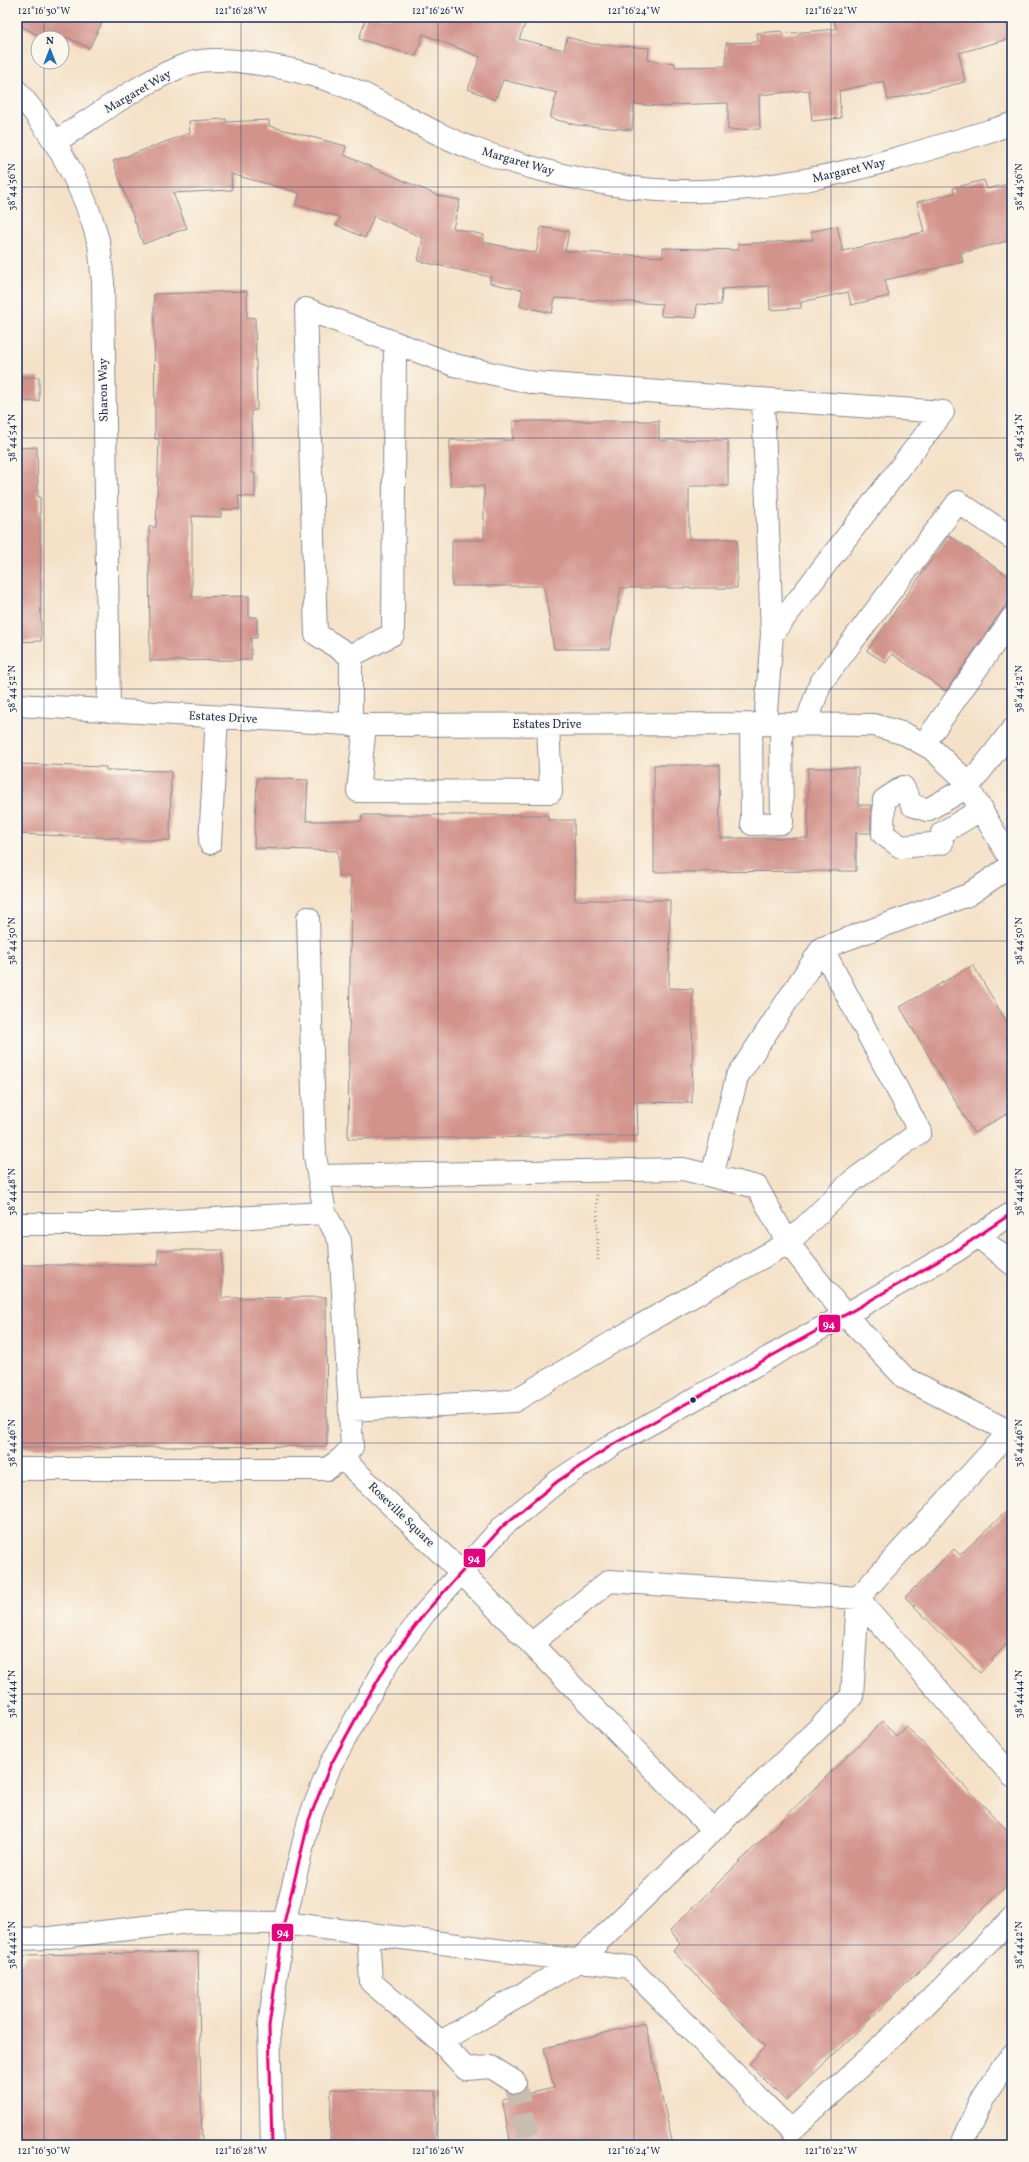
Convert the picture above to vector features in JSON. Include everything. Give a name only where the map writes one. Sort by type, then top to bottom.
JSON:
[{"type":"main road","name":"Margaret Way","points":[[55,142],[156,78],[193,62],[228,60],[263,64],[332,81],[362,94],[428,129],[477,150],[550,172],[608,184],[668,190],[746,188],[808,181],[873,166],[1012,124]]},
{"type":"main road","name":"Sharon Way","points":[[17,91],[55,142],[80,190],[99,244],[103,281],[109,710]]},
{"type":"main road","points":[[351,656],[316,634],[306,309],[454,365],[534,383],[943,412],[772,634]]},
{"type":"main road","points":[[351,656],[393,634],[395,343]]},
{"type":"main road","points":[[763,399],[772,634],[765,724]]},
{"type":"main road","points":[[806,724],[820,684],[958,502],[1012,538]]},
{"type":"main road","points":[[924,744],[1012,618]]},
{"type":"main road","points":[[351,656],[358,725],[358,791],[551,792],[548,725]]},
{"type":"main road","name":"Estates Drive","points":[[17,705],[358,725],[806,724],[874,726],[905,734],[932,748],[961,776],[982,809],[1012,864]]},
{"type":"main road","points":[[210,843],[217,717]]},
{"type":"main road","points":[[982,809],[942,833],[942,842],[901,847],[883,834],[884,800],[903,787],[912,805],[927,810],[968,787],[1012,730]]},
{"type":"main road","points":[[712,1176],[737,1077],[822,948],[968,894],[1012,864]]},
{"type":"main road","points":[[17,1469],[327,1469],[342,1458],[352,1447],[340,1241],[325,1213],[315,1156],[308,918]]},
{"type":"main road","points":[[350,1410],[514,1401],[643,1324],[788,1243],[851,1182],[920,1132],[822,948]]},
{"type":"main road","points":[[319,1176],[558,1171],[597,1172],[683,1169],[756,1186],[788,1243],[845,1315],[904,1378],[1011,1431],[858,1598],[852,1696],[577,1962],[441,2042]]},
{"type":"main road","points":[[17,1224],[118,1224],[325,1213]]},
{"type":"main road","points":[[272,2145],[269,2026],[284,1923],[309,1820],[330,1766],[388,1662],[424,1614],[503,1526],[558,1481],[606,1449],[845,1315],[978,1236],[1012,1213]]},
{"type":"main road","points":[[978,1236],[1012,1264]]},
{"type":"main road","name":"Roseville Square","points":[[342,1458],[461,1572],[713,1830]]},
{"type":"main road","points":[[531,1644],[609,1581],[858,1598],[1012,1776]]},
{"type":"main road","points":[[17,1939],[50,1938],[189,1922],[284,1923],[577,1962],[629,1967],[791,2131],[921,2009],[1012,1918]]},
{"type":"main road","points":[[368,1934],[371,1982],[441,2042],[466,2069],[491,2067],[515,2082]]},
{"type":"main road","points":[[961,2145],[983,2097],[1012,2054]]},
{"type":"path","points":[[597,1172],[598,1261]]},
{"type":"building","points":[[17,17],[105,17],[89,48],[70,38],[70,30],[30,31],[17,24]]},
{"type":"building","points":[[366,17],[528,17],[519,39],[564,50],[567,37],[592,44],[649,48],[648,60],[675,63],[675,67],[726,66],[726,43],[758,42],[757,33],[782,31],[782,34],[836,29],[834,19],[845,17],[1012,17],[1012,38],[959,53],[965,82],[888,100],[884,81],[839,91],[841,118],[812,121],[809,90],[759,95],[760,129],[728,130],[728,103],[671,105],[671,107],[634,104],[632,130],[576,125],[550,118],[557,93],[503,80],[495,100],[468,89],[480,57],[423,34],[416,56],[359,39]]},
{"type":"building","points":[[226,119],[226,122],[269,120],[269,126],[346,146],[344,155],[439,196],[460,200],[453,228],[484,235],[483,242],[536,253],[541,227],[569,232],[565,251],[663,257],[663,248],[738,250],[738,244],[813,240],[811,232],[837,226],[843,251],[924,232],[917,202],[954,193],[953,188],[984,180],[987,189],[1012,183],[1012,240],[961,253],[963,262],[885,280],[889,296],[851,305],[848,292],[801,302],[801,308],[770,310],[769,286],[722,289],[721,305],[697,304],[696,318],[661,316],[662,304],[555,298],[552,313],[520,306],[523,290],[490,283],[491,277],[418,261],[423,238],[374,216],[365,238],[336,225],[340,217],[296,205],[300,193],[231,174],[232,190],[173,193],[187,228],[143,244],[113,161],[190,133],[189,121]]},
{"type":"building","points":[[247,291],[247,317],[255,318],[257,410],[251,411],[252,473],[255,473],[255,497],[238,496],[240,509],[221,510],[221,517],[192,516],[192,597],[249,596],[249,617],[257,617],[257,638],[251,638],[251,660],[150,661],[149,527],[156,527],[159,439],[155,439],[154,294]]},
{"type":"building","points":[[39,377],[39,401],[17,402],[17,378]]},
{"type":"building","points":[[513,421],[659,421],[659,440],[728,440],[728,486],[689,486],[689,539],[737,539],[737,588],[621,588],[609,649],[554,649],[544,586],[452,586],[452,540],[484,540],[484,486],[450,486],[450,440],[513,440]]},
{"type":"building","points":[[37,447],[38,497],[40,497],[41,641],[17,642],[17,448]]},
{"type":"building","points":[[949,535],[1012,579],[1012,596],[946,691],[892,654],[886,663],[867,651]]},
{"type":"building","points":[[17,764],[106,767],[106,770],[171,771],[170,840],[119,840],[119,838],[17,834]]},
{"type":"building","points":[[654,765],[719,765],[720,838],[808,838],[808,768],[858,768],[858,805],[871,805],[871,833],[856,833],[856,871],[654,872]]},
{"type":"building","points":[[257,778],[308,780],[306,821],[362,821],[362,815],[548,815],[548,820],[574,820],[575,900],[670,900],[669,988],[693,989],[692,1103],[637,1102],[638,1136],[348,1139],[351,876],[338,876],[338,851],[254,848]]},
{"type":"building","points":[[973,965],[1012,1031],[1012,1111],[974,1133],[900,1007]]},
{"type":"building","points":[[158,1250],[222,1250],[222,1298],[326,1297],[327,1446],[17,1448],[17,1265],[158,1265]]},
{"type":"building","points":[[1012,1506],[1012,1638],[980,1673],[905,1597],[954,1549],[960,1555]]},
{"type":"building","points":[[883,1721],[896,1736],[906,1726],[1012,1835],[1012,1880],[786,2101],[749,2064],[765,2047],[673,1951],[680,1943],[670,1930]]},
{"type":"building","points":[[198,1952],[202,2145],[19,2145],[17,1966],[27,1955]]},
{"type":"building","points":[[645,2023],[673,2145],[511,2145],[502,2099],[554,2088],[544,2048]]},
{"type":"building","points":[[331,2089],[436,2091],[435,2145],[330,2143]]},
{"type":"tunnel","points":[[515,2082],[530,2145]]},
{"type":"transit line","name":"94","points":[[272,2145],[269,2026],[284,1923],[309,1820],[330,1766],[360,1711],[388,1663],[424,1614],[503,1526],[558,1481],[612,1445],[845,1315],[956,1251],[1012,1213]]}]
